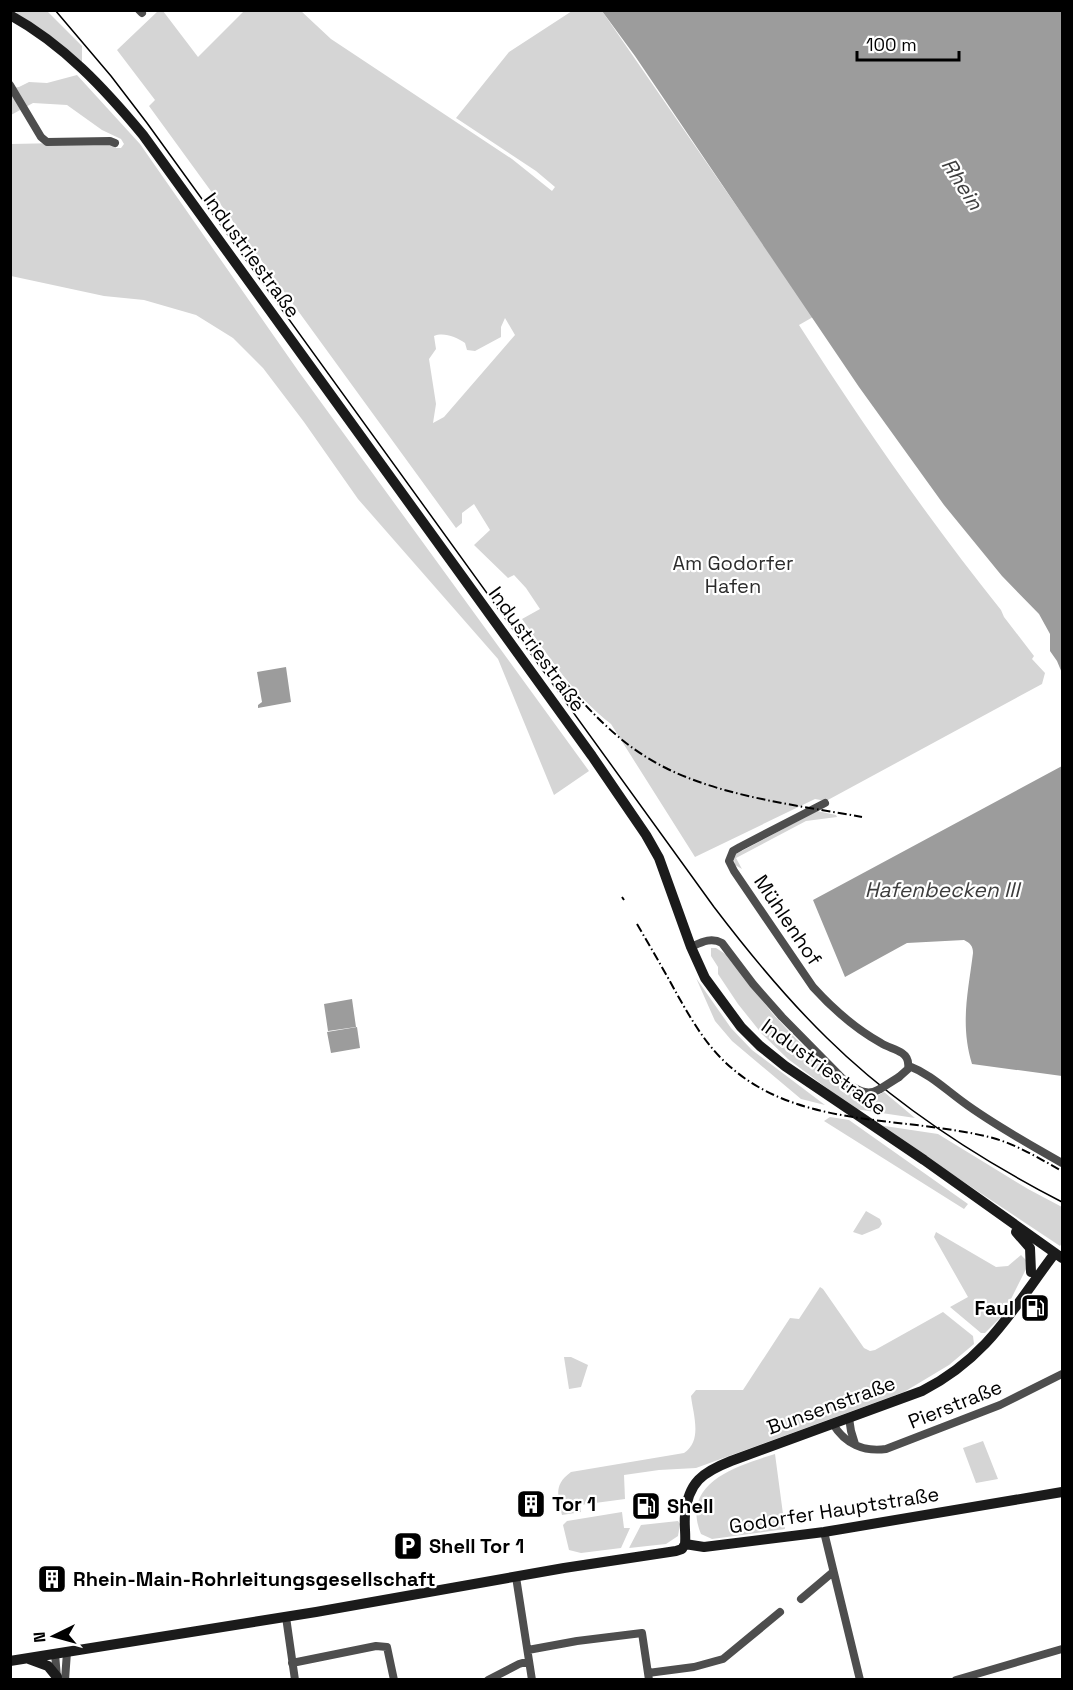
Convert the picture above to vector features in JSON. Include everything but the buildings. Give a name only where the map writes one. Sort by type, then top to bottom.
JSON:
[{"type":"main road","name":"Industriestraße","points":[[10,15],[48,38],[77,62],[107,92],[143,135],[633,814],[659,858],[691,947],[705,978],[741,1027],[785,1066],[924,1160],[1054,1253]]},
{"type":"main road","points":[[999,1214],[1027,1244],[1031,1272]]},
{"type":"main road","name":"Bunsenstraße","points":[[1016,1305],[1031,1272],[1054,1253]]},
{"type":"main road","name":"Bunsenstraße","points":[[686,1544],[687,1501],[698,1478],[731,1461],[921,1391],[944,1380],[966,1364],[988,1343],[1054,1253]]},
{"type":"main road","name":"Godorfer Hauptstraße","points":[[10,1661],[676,1551],[682,1549],[686,1544],[704,1547],[824,1532],[1062,1492]]},
{"type":"main road","points":[[29,1659],[48,1666],[60,1679]]},
{"type":"street","points":[[10,85],[41,137],[47,142],[110,141],[115,143]]},
{"type":"street","name":"Mühlenhof","points":[[825,803],[733,851],[730,857],[731,866],[813,987],[848,1022],[880,1043],[902,1053],[907,1058],[909,1066],[922,1071],[988,1119],[1062,1163]]},
{"type":"street","points":[[691,947],[715,939],[722,943],[782,1017],[849,1085],[863,1092],[875,1092],[899,1077],[909,1066]]},
{"type":"street","name":"Pierstraße","points":[[856,1445],[868,1450],[886,1449],[982,1413],[1062,1374]]},
{"type":"street","points":[[849,1418],[856,1445]]},
{"type":"street","points":[[833,1424],[838,1432],[856,1445]]},
{"type":"street","points":[[824,1532],[860,1680]]},
{"type":"street","points":[[801,1599],[833,1572]]},
{"type":"street","points":[[516,1576],[532,1680]]},
{"type":"street","points":[[528,1650],[642,1633],[648,1676],[723,1659],[780,1612]]},
{"type":"street","points":[[286,1617],[295,1680]]},
{"type":"street","points":[[292,1663],[376,1646],[387,1647],[394,1680]]},
{"type":"street","points":[[956,1680],[1062,1649]]},
{"type":"street","points":[[60,1679],[67,1653]]},
{"type":"street","points":[[55,1654],[60,1679]]},
{"type":"street","points":[[488,1680],[529,1661]]},
{"type":"green space","points":[[16,11],[47,11],[82,46],[82,63],[17,14]]},
{"type":"green space","name":"Am Godorfer Hafen","points":[[158,11],[163,11],[198,57],[244,11],[301,11],[331,39],[512,159],[552,191],[555,187],[536,171],[456,118],[509,52],[572,11],[602,11],[813,317],[799,325],[896,470],[1034,656],[1032,659],[1045,673],[1042,684],[826,801],[815,799],[695,857],[611,724],[585,701],[522,619],[540,609],[526,588],[514,575],[508,578],[474,545],[490,530],[474,504],[462,513],[462,523],[456,528],[149,106],[155,100],[117,50]],"holes":[[[505,318],[515,335],[444,417],[433,423],[436,404],[429,359],[436,349],[434,336],[454,337],[465,343],[467,350],[475,351],[501,337],[501,327]]]},
{"type":"green space","points":[[77,75],[140,144],[299,372],[589,771],[554,795],[498,659],[358,499],[263,368],[233,338],[196,315],[144,300],[104,296],[11,276],[11,144],[108,142],[116,148],[121,148],[124,144],[121,139],[102,130],[67,105],[33,103],[11,115],[11,88],[29,82],[47,83]]},
{"type":"green space","points":[[817,811],[837,817],[806,821],[736,858],[742,869],[735,865],[736,854]]},
{"type":"green space","points":[[711,948],[716,948],[727,955],[772,1013],[827,1072],[862,1104],[884,1092],[915,1118],[855,1109],[788,1059],[762,1034],[738,1004],[718,974],[718,967],[711,956]]},
{"type":"green space","points":[[696,978],[731,1028],[752,1050],[825,1105],[801,1099],[732,1041],[715,1021]]},
{"type":"green space","points":[[830,1117],[849,1120],[968,1204],[964,1209],[824,1121]]},
{"type":"green space","points":[[878,1125],[938,1134],[1062,1207],[1062,1243],[1060,1246]]},
{"type":"green space","points":[[866,1211],[880,1219],[882,1224],[879,1228],[862,1235],[853,1232]]},
{"type":"green space","points":[[936,1232],[996,1267],[1008,1266],[1021,1255],[1026,1260],[1026,1269],[1003,1315],[985,1333],[981,1333],[950,1307],[968,1297],[934,1237]]},
{"type":"green space","points":[[820,1287],[864,1348],[870,1351],[943,1312],[973,1336],[974,1344],[949,1365],[904,1392],[696,1468],[624,1475],[625,1499],[580,1505],[581,1512],[562,1515],[558,1496],[559,1486],[571,1472],[684,1453],[690,1448],[695,1434],[691,1396],[696,1390],[743,1390],[790,1318],[799,1319]]},
{"type":"green space","points":[[564,1357],[571,1357],[588,1365],[581,1387],[569,1389]]},
{"type":"green space","points":[[983,1441],[998,1479],[976,1483],[963,1448]]},
{"type":"green space","points":[[775,1454],[785,1529],[712,1539],[701,1534],[697,1516],[698,1502],[705,1489],[715,1479],[729,1471]]},
{"type":"green space","points":[[622,1512],[624,1528],[630,1528],[621,1548],[581,1553],[569,1550],[563,1525],[567,1521]]},
{"type":"green space","points":[[678,1521],[680,1524],[678,1536],[666,1544],[629,1548],[641,1525]]},
{"type":"water","name":"Rhein","points":[[602,11],[1061,11],[1062,673],[1050,651],[1050,634],[1039,614],[1002,576],[944,505],[859,387],[635,56]]},
{"type":"water","points":[[286,667],[291,702],[258,708],[262,702],[257,672]]},
{"type":"water","name":"Hafenbecken III","points":[[1062,766],[1062,1076],[972,1064],[966,1035],[967,995],[973,953],[969,944],[964,940],[907,943],[845,977],[813,900]]},
{"type":"water","points":[[352,999],[356,1027],[328,1031],[324,1004]]},
{"type":"water","points":[[357,1027],[360,1048],[331,1053],[327,1032]]},
{"type":"tram line","points":[[55,10],[147,123],[714,907],[768,975],[853,1063],[909,1108],[968,1149],[1062,1202]]},
{"type":"railway","points":[[543,655],[577,696],[615,734],[667,769],[720,789],[862,817]]},
{"type":"railway","points":[[637,924],[702,1035],[719,1056],[747,1080],[779,1097],[812,1109],[993,1138],[1020,1148],[1062,1171]]},
{"type":"place","name":"Faul","points":[[1035,1308]]},
{"type":"place","name":"Tor 1","points":[[531,1504]]},
{"type":"place","name":"Shell","points":[[646,1506]]},
{"type":"place","name":"Shell Tor 1","points":[[408,1546]]},
{"type":"place","name":"Rhein-Main-Rohrleitungsgesellschaft","points":[[52,1579]]}]
